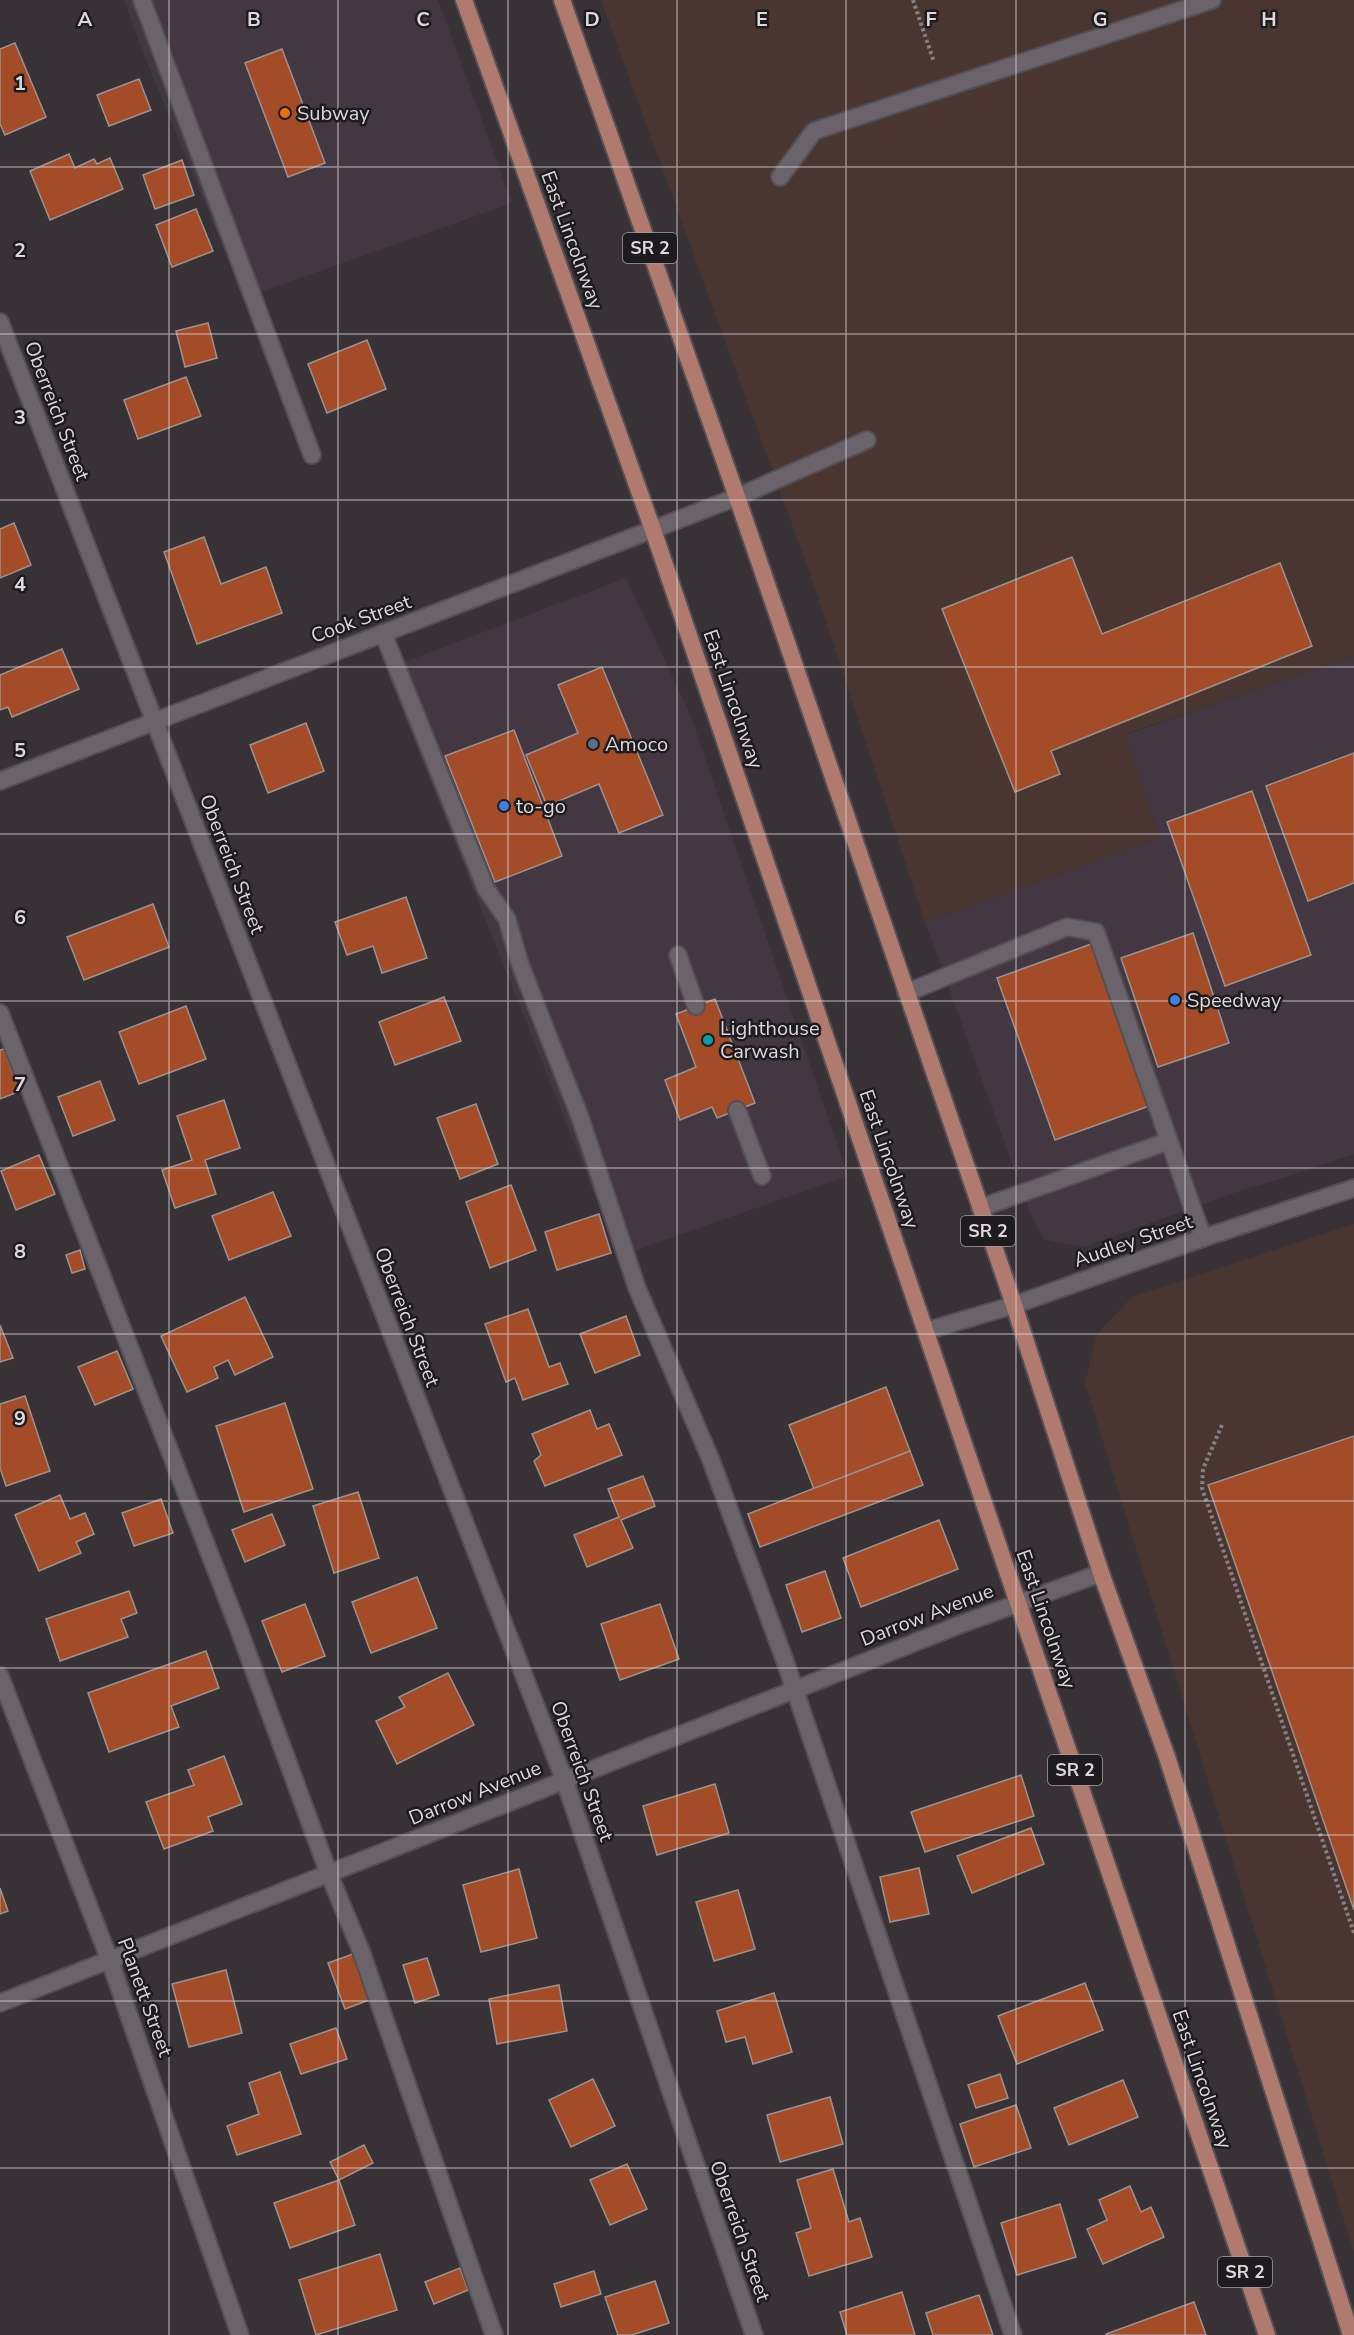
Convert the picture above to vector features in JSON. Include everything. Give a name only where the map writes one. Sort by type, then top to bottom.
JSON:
[{"type":"main road","name":"East Lincolnway","points":[[464,0],[653,530],[1267,2335]]},
{"type":"main road","name":"SR 2","points":[[562,0],[738,497],[1014,1305],[1101,1574],[1167,1757],[1352,2335]]},
{"type":"street","points":[[142,0],[312,455]]},
{"type":"street","points":[[780,177],[814,131],[1212,0]]},
{"type":"street","name":"Oberreich Street","points":[[0,322],[564,1779],[754,2335]]},
{"type":"street","name":"Cook Street","points":[[0,781],[738,497],[867,440]]},
{"type":"street","points":[[383,633],[486,889],[507,919],[520,964],[580,1117],[637,1288],[711,1460],[794,1689],[1013,2335]]},
{"type":"street","points":[[906,993],[1068,927],[1096,932],[1203,1238]]},
{"type":"street","points":[[678,956],[696,1006]]},
{"type":"street","points":[[0,1013],[234,1616],[328,1874],[361,1951],[494,2335]]},
{"type":"street","points":[[737,1110],[762,1176]]},
{"type":"street","points":[[980,1208],[1169,1140]]},
{"type":"street","name":"Audley Street","points":[[926,1331],[1014,1305],[1203,1238],[1354,1188]]},
{"type":"street","name":"Darrow Avenue","points":[[0,2003],[794,1689],[1018,1602],[1101,1574]]},
{"type":"street","name":"Planett Street","points":[[0,1676],[110,1961],[240,2335]]},
{"type":"path","points":[[913,0],[938,71]]},
{"type":"path","points":[[1222,1425],[1203,1469],[1202,1488],[1354,1933]]},
{"type":"shaded area","points":[[124,0],[438,0],[512,203],[244,298],[145,58]]},
{"type":"shaded area","points":[[601,0],[1354,0],[1354,656],[1125,734],[1160,838],[925,922],[813,582]]},
{"type":"shaded area","points":[[626,578],[690,714],[848,1176],[619,1256],[386,669]]},
{"type":"shaded area","points":[[1354,656],[1354,1154],[1245,1189],[1083,1247],[1043,1239],[1030,1213],[925,922],[1160,838],[1125,735]]},
{"type":"shaded area","points":[[1354,1224],[1354,2252],[1085,1383],[1097,1334],[1132,1297]]},
{"type":"building","points":[[15,43],[46,117],[5,135],[0,124],[0,49]]},
{"type":"building","name":"Subway","points":[[282,49],[325,163],[288,177],[245,63]]},
{"type":"building","points":[[139,79],[151,110],[109,126],[97,95]]},
{"type":"building","points":[[69,154],[75,168],[94,159],[97,164],[110,158],[123,189],[50,220],[30,171]]},
{"type":"building","points":[[182,160],[194,195],[155,209],[143,175]]},
{"type":"building","points":[[196,209],[213,251],[172,267],[156,225]]},
{"type":"building","points":[[208,323],[217,358],[185,367],[176,331]]},
{"type":"building","points":[[367,340],[386,389],[327,413],[308,364]]},
{"type":"building","points":[[186,377],[201,416],[138,439],[124,400]]},
{"type":"building","points":[[14,523],[31,565],[0,578],[0,529]]},
{"type":"building","points":[[204,537],[221,584],[266,567],[282,613],[197,644],[164,552]]},
{"type":"building","points":[[1072,557],[1102,634],[1280,563],[1312,646],[1051,751],[1060,774],[1015,792],[942,609]]},
{"type":"building","points":[[62,649],[79,689],[12,717],[8,707],[0,710],[0,675]]},
{"type":"building","name":"Amoco","points":[[602,667],[663,815],[619,833],[599,784],[547,806],[526,755],[578,733],[558,685]]},
{"type":"building","points":[[306,723],[324,771],[268,793],[250,745]]},
{"type":"building","name":"to-go","points":[[514,730],[562,856],[495,882],[445,756]]},
{"type":"building","points":[[1354,753],[1354,883],[1308,901],[1266,786]]},
{"type":"building","points":[[1252,791],[1311,955],[1225,986],[1167,822]]},
{"type":"building","points":[[406,897],[427,958],[382,973],[373,946],[347,955],[335,922]]},
{"type":"building","points":[[153,904],[169,947],[84,980],[67,937]]},
{"type":"building","name":"Speedway","points":[[1193,933],[1229,1043],[1158,1067],[1121,958]]},
{"type":"building","points":[[1094,943],[1152,1105],[1055,1140],[997,978]]},
{"type":"building","points":[[444,997],[461,1041],[395,1065],[379,1022]]},
{"type":"building","name":"Lighthouse Carwash","points":[[715,999],[755,1103],[717,1118],[712,1107],[680,1120],[665,1080],[696,1067],[676,1014]]},
{"type":"building","points":[[186,1006],[206,1059],[139,1084],[119,1032]]},
{"type":"building","points":[[4,1049],[20,1091],[0,1099],[0,1050]]},
{"type":"building","points":[[100,1081],[115,1120],[73,1136],[58,1097]]},
{"type":"building","points":[[224,1100],[240,1148],[205,1160],[216,1194],[175,1208],[162,1170],[192,1160],[177,1116]]},
{"type":"building","points":[[476,1104],[498,1164],[460,1179],[437,1118]]},
{"type":"building","points":[[39,1155],[55,1194],[16,1210],[1,1171]]},
{"type":"building","points":[[511,1185],[536,1250],[490,1268],[466,1202]]},
{"type":"building","points":[[273,1192],[291,1236],[229,1260],[212,1216]]},
{"type":"building","points":[[599,1214],[611,1253],[557,1270],[545,1232]]},
{"type":"building","points":[[80,1250],[85,1269],[72,1273],[66,1255]]},
{"type":"building","points":[[245,1297],[273,1357],[235,1375],[228,1360],[214,1367],[218,1378],[187,1392],[161,1336]]},
{"type":"building","points":[[528,1309],[549,1367],[560,1363],[568,1384],[523,1400],[515,1378],[506,1382],[485,1324]]},
{"type":"building","points":[[626,1316],[640,1355],[595,1373],[580,1334]]},
{"type":"building","points":[[0,1325],[13,1358],[0,1362]]},
{"type":"building","points":[[117,1351],[133,1389],[95,1405],[78,1367]]},
{"type":"building","points":[[886,1387],[910,1451],[814,1489],[789,1425]]},
{"type":"building","points":[[25,1396],[50,1471],[6,1486],[0,1468],[0,1404]]},
{"type":"building","points":[[285,1403],[313,1489],[244,1512],[216,1426]]},
{"type":"building","points":[[590,1410],[597,1429],[609,1424],[622,1455],[545,1486],[534,1461],[541,1455],[532,1434]]},
{"type":"building","points":[[1354,1436],[1354,1910],[1208,1485]]},
{"type":"building","points":[[910,1451],[923,1485],[760,1547],[748,1514]]},
{"type":"building","points":[[643,1476],[655,1506],[621,1520],[633,1548],[587,1567],[574,1535],[619,1517],[608,1489]]},
{"type":"building","points":[[358,1492],[379,1558],[334,1573],[313,1506]]},
{"type":"building","points":[[60,1495],[70,1519],[85,1513],[94,1534],[76,1542],[81,1553],[39,1571],[15,1515]]},
{"type":"building","points":[[161,1499],[173,1533],[134,1546],[122,1513]]},
{"type":"building","points":[[272,1514],[285,1545],[245,1562],[232,1530]]},
{"type":"building","points":[[939,1520],[958,1569],[861,1607],[843,1558]]},
{"type":"building","points":[[825,1571],[841,1618],[802,1632],[786,1585]]},
{"type":"building","points":[[417,1577],[437,1628],[371,1653],[352,1602]]},
{"type":"building","points":[[129,1591],[137,1613],[121,1619],[128,1637],[60,1661],[46,1619]]},
{"type":"building","points":[[305,1604],[325,1656],[282,1672],[262,1621]]},
{"type":"building","points":[[660,1604],[679,1659],[620,1680],[601,1624]]},
{"type":"building","points":[[206,1651],[219,1688],[171,1706],[179,1727],[109,1752],[88,1693]]},
{"type":"building","points":[[448,1673],[474,1725],[397,1764],[376,1721],[405,1707],[399,1697]]},
{"type":"building","points":[[224,1756],[242,1804],[208,1817],[213,1831],[164,1849],[146,1802],[194,1785],[188,1770]]},
{"type":"building","points":[[1021,1775],[1034,1816],[925,1852],[911,1812]]},
{"type":"building","points":[[715,1784],[729,1833],[657,1855],[643,1806]]},
{"type":"building","points":[[1031,1828],[1044,1864],[972,1893],[957,1856]]},
{"type":"building","points":[[919,1868],[929,1914],[890,1922],[880,1877]]},
{"type":"building","points":[[519,1869],[537,1938],[481,1952],[463,1885]]},
{"type":"building","points":[[0,1888],[8,1911],[0,1914]]},
{"type":"building","points":[[738,1890],[755,1949],[714,1961],[696,1902]]},
{"type":"building","points":[[353,1954],[369,2000],[345,2009],[328,1963]]},
{"type":"building","points":[[427,1958],[439,1995],[415,2003],[403,1965]]},
{"type":"building","points":[[226,1970],[242,2033],[189,2047],[172,1984]]},
{"type":"building","points":[[1085,1983],[1103,2030],[1017,2064],[998,2016]]},
{"type":"building","points":[[559,1985],[567,2031],[497,2044],[489,1999]]},
{"type":"building","points":[[774,1993],[792,2052],[753,2064],[745,2037],[726,2042],[717,2011]]},
{"type":"building","points":[[336,2028],[347,2059],[301,2074],[290,2044]]},
{"type":"building","points":[[280,2072],[301,2134],[237,2155],[227,2126],[259,2114],[249,2083]]},
{"type":"building","points":[[1000,2074],[1008,2098],[976,2108],[968,2085]]},
{"type":"building","points":[[593,2079],[615,2126],[571,2147],[549,2100]]},
{"type":"building","points":[[1123,2080],[1138,2117],[1069,2145],[1054,2108]]},
{"type":"building","points":[[830,2097],[843,2144],[780,2162],[767,2115]]},
{"type":"building","points":[[1016,2105],[1031,2148],[974,2167],[960,2124]]},
{"type":"building","points":[[364,2145],[373,2163],[339,2180],[330,2162]]},
{"type":"building","points":[[627,2164],[647,2209],[610,2225],[590,2180]]},
{"type":"building","points":[[833,2169],[849,2222],[860,2218],[872,2257],[809,2276],[796,2233],[811,2228],[797,2180]]},
{"type":"building","points":[[339,2180],[355,2225],[290,2248],[274,2203]]},
{"type":"building","points":[[1130,2186],[1141,2212],[1151,2207],[1164,2237],[1103,2264],[1087,2229],[1107,2220],[1099,2200]]},
{"type":"building","points":[[1060,2204],[1076,2257],[1017,2275],[1001,2223]]},
{"type":"building","points":[[380,2254],[397,2310],[316,2335],[299,2280]]},
{"type":"building","points":[[460,2268],[468,2290],[434,2304],[425,2282]]},
{"type":"building","points":[[594,2271],[601,2294],[561,2307],[554,2284]]},
{"type":"building","points":[[655,2281],[669,2323],[632,2335],[618,2335],[605,2297]]},
{"type":"building","points":[[902,2292],[915,2335],[847,2335],[840,2312]]},
{"type":"building","points":[[979,2295],[993,2335],[933,2335],[926,2313]]},
{"type":"building","points":[[1194,2302],[1206,2335],[1106,2335],[1106,2334]]},
{"type":"place","name":"Subway","points":[[285,113]]},
{"type":"place","name":"Amoco","points":[[593,744]]},
{"type":"place","name":"to-go","points":[[504,806]]},
{"type":"place","name":"Speedway","points":[[1175,1000]]},
{"type":"place","name":"Lighthouse Carwash","points":[[708,1040]]}]
